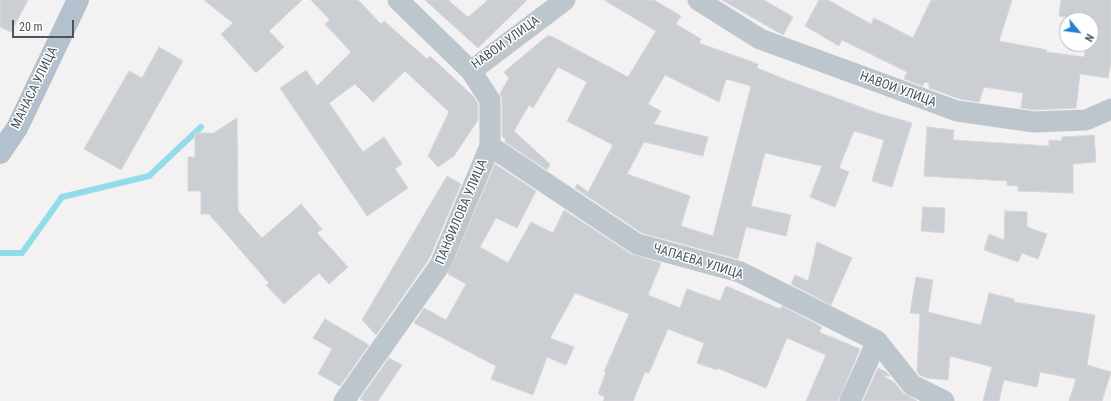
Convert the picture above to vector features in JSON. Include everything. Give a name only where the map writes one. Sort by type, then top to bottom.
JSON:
[{"type":"main road","name":"МАНАСА УЛИЦА","points":[[0,153],[17,128],[78,0]]},
{"type":"street","name":"НАВОИ УЛИЦА","points":[[398,0],[471,71],[564,0]]},
{"type":"street","name":"НАВОИ УЛИЦА","points":[[698,0],[760,39],[957,111],[1034,122],[1086,120],[1111,109]]},
{"type":"street","name":"ПАНФИЛОВА УЛИЦА","points":[[344,401],[440,265],[490,146],[490,100],[471,71]]},
{"type":"street","name":"ЧАПАЕВА УЛИЦА","points":[[490,146],[637,244],[740,272],[877,341],[912,385],[944,401]]},
{"type":"street","points":[[850,401],[877,341]]},
{"type":"building","points":[[0,0],[28,0],[11,32],[0,27]]},
{"type":"building","points":[[204,0],[302,0],[269,31],[284,47],[256,73],[221,34],[233,23]]},
{"type":"building","points":[[311,0],[358,0],[381,24],[384,21],[427,59],[430,56],[474,97],[478,104],[478,120],[454,156],[438,167],[428,156],[449,112],[405,71],[373,102],[355,84],[329,103],[363,152],[384,137],[402,164],[395,169],[408,188],[367,216],[280,88],[306,70],[317,86],[351,52],[325,24],[330,20]]},
{"type":"building","points":[[425,0],[448,0],[468,17],[488,0],[527,0],[478,48]]},
{"type":"building","points":[[604,0],[654,0],[681,16],[676,24],[701,39],[699,43],[758,64],[757,68],[787,80],[877,113],[912,123],[892,187],[872,181],[884,140],[854,131],[839,168],[849,172],[835,207],[810,197],[822,166],[765,153],[751,206],[791,215],[786,236],[746,227],[738,259],[642,233],[575,188],[577,184],[588,192],[613,145],[567,121],[587,82],[558,67],[533,108],[529,105],[514,131],[550,164],[547,170],[505,142],[506,140],[502,136],[502,100],[500,93],[509,78],[504,72],[547,36],[551,36],[628,77],[656,31]],"holes":[[[665,75],[719,102],[726,79],[751,86],[713,236],[681,226],[690,196],[627,174],[644,142],[703,156],[708,137],[654,124],[661,111],[648,104]]]},
{"type":"building","points":[[722,0],[764,0],[793,17],[783,35]]},
{"type":"building","points":[[819,0],[828,0],[871,24],[874,18],[913,38],[931,0],[1012,0],[999,41],[1047,50],[1046,52],[1084,57],[1085,52],[1099,52],[1099,12],[1060,12],[1061,0],[1111,0],[1111,62],[1108,78],[1080,74],[1076,108],[1035,110],[1021,108],[1023,93],[984,87],[979,102],[960,99],[929,88],[929,83],[924,82],[923,86],[904,79],[907,72],[842,40],[839,46],[805,26]]},
{"type":"building","points":[[159,47],[183,61],[121,170],[84,149],[129,71],[142,78]]},
{"type":"building","points":[[237,118],[238,211],[262,238],[301,204],[322,229],[317,233],[348,267],[329,284],[319,273],[284,304],[266,285],[269,283],[209,214],[201,214],[201,191],[188,191],[188,157],[195,157],[195,133],[212,134]]},
{"type":"building","points":[[927,127],[954,130],[953,140],[1049,146],[1049,140],[1061,141],[1062,137],[1094,135],[1096,162],[1073,164],[1073,193],[1018,191],[1018,186],[1007,185],[1007,181],[924,176]]},
{"type":"building","points":[[495,164],[536,191],[517,228],[496,218],[480,247],[508,263],[531,222],[553,233],[564,210],[631,254],[661,263],[648,295],[680,308],[687,289],[720,301],[726,286],[780,309],[782,306],[822,327],[819,332],[860,349],[838,401],[806,401],[826,355],[787,338],[766,388],[717,368],[717,370],[697,363],[704,343],[668,329],[649,373],[645,372],[633,401],[603,401],[605,397],[598,394],[606,372],[604,372],[629,314],[575,293],[550,338],[574,347],[566,365],[547,357],[533,395],[491,379],[496,366],[414,323],[424,308],[446,320],[466,284],[448,274]]},
{"type":"building","points":[[447,176],[461,184],[429,259],[376,335],[362,320]]},
{"type":"building","points":[[923,207],[945,208],[944,233],[921,231]]},
{"type":"building","points":[[1005,211],[1027,212],[1027,227],[1047,234],[1038,259],[1022,253],[1018,262],[984,250],[989,234],[1004,240]]},
{"type":"building","points":[[817,242],[852,258],[831,305],[791,284],[795,275],[808,281]]},
{"type":"building","points":[[916,277],[933,280],[928,312],[981,325],[989,293],[1014,299],[1014,302],[1095,315],[1087,365],[1111,372],[1102,401],[1069,401],[1076,379],[1040,372],[1037,387],[1004,380],[999,401],[983,401],[992,367],[950,356],[948,380],[926,378],[920,375],[917,372],[920,314],[910,313]]},
{"type":"building","points":[[325,319],[369,345],[340,386],[318,374],[332,349],[313,338]]},
{"type":"building","points":[[389,358],[402,365],[378,401],[365,401],[360,399]]},
{"type":"building","points":[[878,368],[890,376],[883,376],[894,382],[903,393],[917,401],[863,401]]},
{"type":"waterway","points":[[0,253],[22,253],[62,197],[149,176],[201,127]]}]
